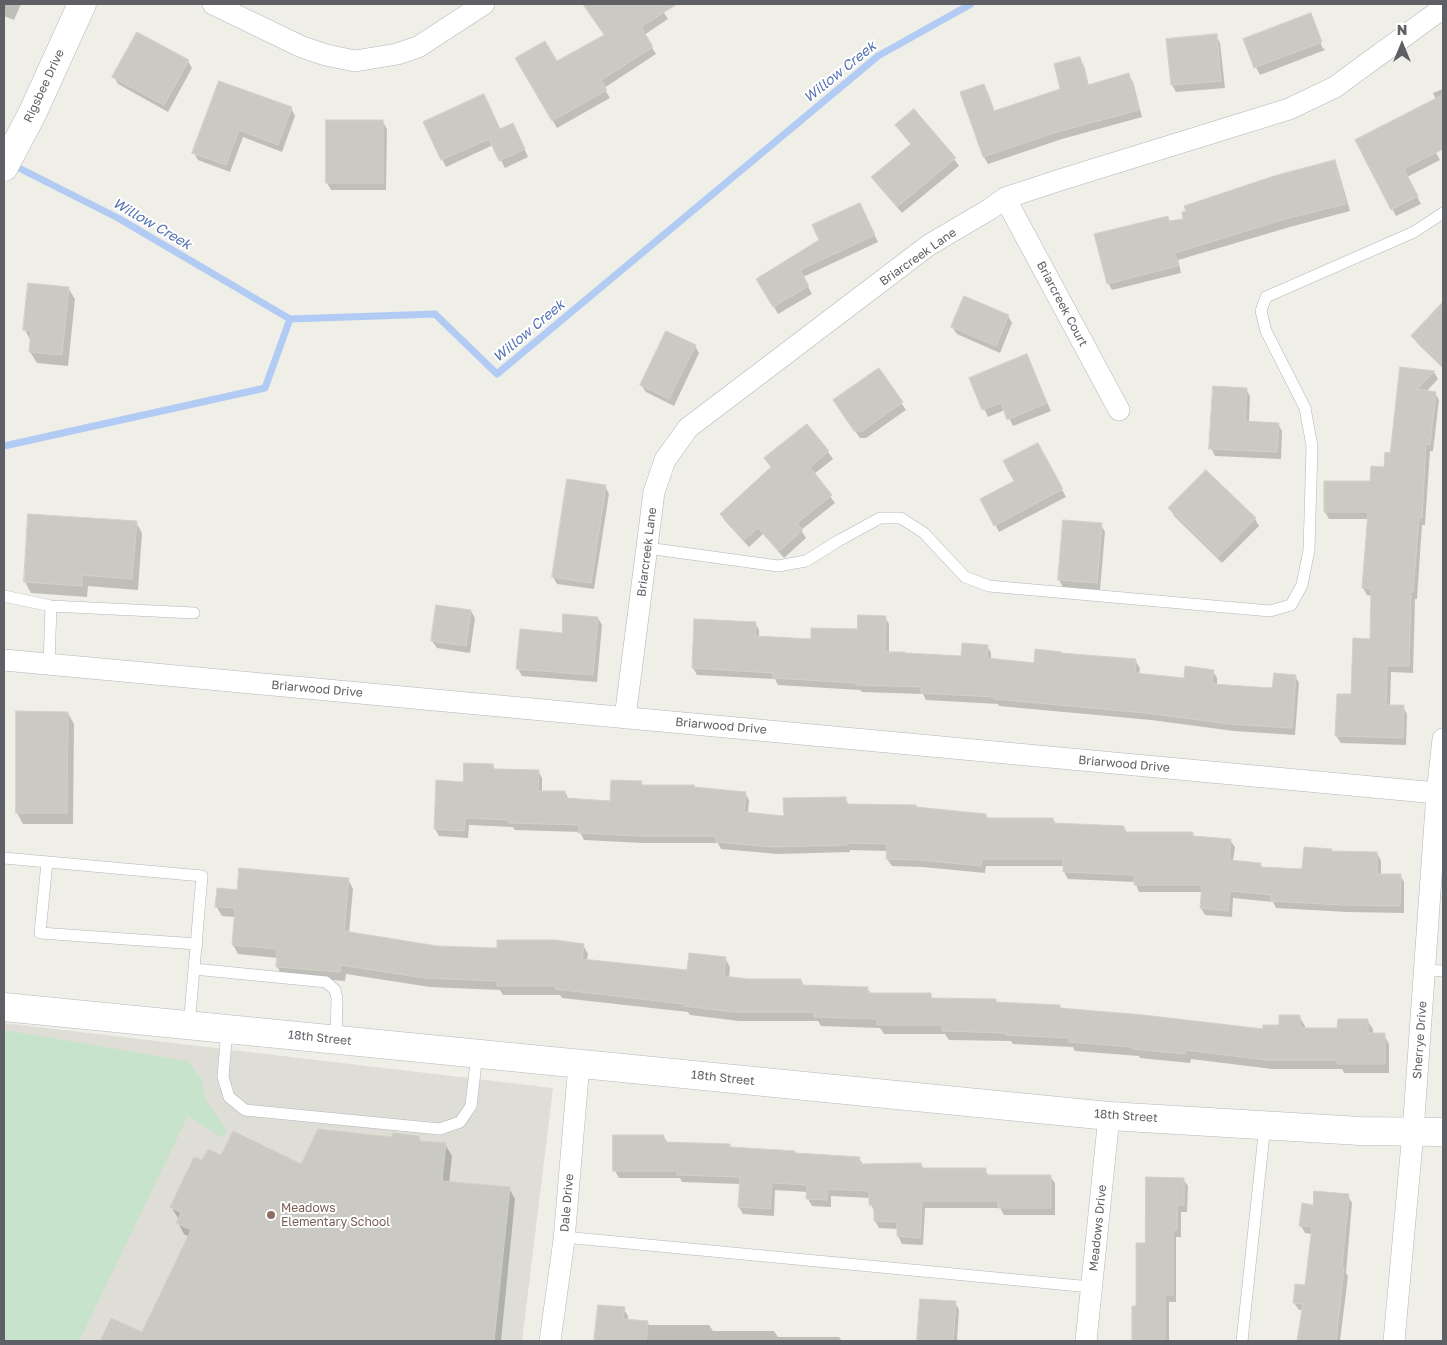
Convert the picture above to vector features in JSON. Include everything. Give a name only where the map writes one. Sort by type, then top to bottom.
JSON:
[{"type":"street","name":"Rigsbee Drive","points":[[4,168],[32,114],[82,4]]},
{"type":"street","points":[[213,4],[302,47],[326,55],[355,61],[397,54],[418,47],[484,4]]},
{"type":"street","name":"Briarcreek Lane","points":[[625,718],[654,492],[664,460],[688,428],[929,245],[1006,198],[1289,109],[1334,87],[1443,8]]},
{"type":"street","name":"Briarcreek Court","points":[[1006,198],[1119,410]]},
{"type":"street","name":"Briarwood Drive","points":[[4,660],[1437,793]]},
{"type":"street","name":"Sherrye Drive","points":[[1394,1341],[1413,1132],[1434,971],[1437,793],[1443,739]]},
{"type":"street","name":"18th Street","points":[[4,1007],[1109,1116],[1360,1131],[1443,1132]]},
{"type":"street","name":"Dale Drive","points":[[550,1341],[564,1237],[580,1064]]},
{"type":"street","name":"Meadows Drive","points":[[1086,1341],[1109,1116]]},
{"type":"lane","points":[[647,548],[778,566],[806,561],[880,518],[901,518],[924,533],[965,577],[989,586],[1270,611],[1290,605],[1302,585],[1309,550],[1312,446],[1305,408],[1266,331],[1261,310],[1266,297],[1414,232],[1443,214]]},
{"type":"lane","points":[[4,596],[51,606],[194,613]]},
{"type":"lane","points":[[49,664],[51,606]]},
{"type":"lane","points":[[4,858],[202,876],[189,1026]]},
{"type":"lane","points":[[47,862],[40,933],[197,944]]},
{"type":"lane","points":[[194,969],[326,982],[335,990],[337,998],[336,1040]]},
{"type":"lane","points":[[227,1030],[223,1077],[229,1097],[245,1110],[401,1126],[440,1129],[460,1122],[471,1106],[477,1054]]},
{"type":"lane","points":[[1242,1341],[1265,1125]]},
{"type":"lane","points":[[564,1237],[1092,1287]]},
{"type":"shaded area","name":"Meadows Elementary School","points":[[4,1023],[553,1088],[522,1341],[4,1341]]},
{"type":"green space","points":[[4,1030],[188,1061],[201,1079],[206,1100],[227,1130],[223,1138],[188,1116],[79,1341],[4,1341]]},
{"type":"building","points":[[583,4],[677,4],[641,27],[653,47],[601,80],[607,90],[552,121],[515,58],[545,41],[557,61],[604,35]]},
{"type":"building","points":[[1311,13],[1322,42],[1254,68],[1243,39]]},
{"type":"building","points":[[137,32],[189,60],[164,105],[112,77]]},
{"type":"building","points":[[1217,34],[1221,81],[1171,85],[1166,39]]},
{"type":"building","points":[[1080,57],[1088,85],[1129,73],[1139,110],[1057,132],[983,157],[960,92],[984,84],[994,111],[1060,89],[1054,64]]},
{"type":"building","points":[[219,81],[292,107],[278,145],[239,130],[226,165],[192,153]]},
{"type":"building","points":[[484,94],[500,129],[513,123],[525,149],[499,161],[489,139],[441,160],[423,122]]},
{"type":"building","points":[[1443,95],[1443,149],[1404,169],[1418,196],[1391,210],[1355,140]]},
{"type":"building","points":[[914,109],[956,158],[897,207],[871,177],[911,144],[895,125]]},
{"type":"building","points":[[326,120],[383,120],[383,183],[326,183]]},
{"type":"building","points":[[1335,160],[1346,204],[1285,219],[1175,253],[1178,266],[1107,284],[1094,234],[1168,216],[1169,221],[1183,219],[1182,212],[1186,211],[1184,206],[1274,176]]},
{"type":"building","points":[[860,203],[875,235],[800,270],[809,286],[773,307],[756,279],[819,240],[812,225]]},
{"type":"building","points":[[28,283],[69,287],[62,355],[29,352],[31,331],[23,330]]},
{"type":"building","points":[[964,296],[1009,315],[996,346],[951,327]]},
{"type":"building","points":[[1443,302],[1443,366],[1411,336]]},
{"type":"building","points":[[666,331],[696,345],[669,399],[640,385]]},
{"type":"building","points":[[1027,354],[1047,403],[1007,420],[1001,403],[982,410],[969,378]]},
{"type":"building","points":[[1400,367],[1435,371],[1417,389],[1436,392],[1430,445],[1426,444],[1422,518],[1419,518],[1413,592],[1411,592],[1409,666],[1387,666],[1386,705],[1404,705],[1403,738],[1335,736],[1337,694],[1351,694],[1353,638],[1370,639],[1371,589],[1362,588],[1368,512],[1324,512],[1324,481],[1370,481],[1371,466],[1384,467],[1385,452],[1390,453]]},
{"type":"building","points":[[879,368],[903,402],[862,431],[854,431],[833,400]]},
{"type":"building","points":[[1213,386],[1247,388],[1245,421],[1279,423],[1277,452],[1209,449]]},
{"type":"building","points":[[807,424],[829,451],[810,467],[832,495],[797,523],[803,530],[779,551],[758,528],[744,540],[720,514],[771,467],[764,458]]},
{"type":"building","points":[[1038,443],[1063,489],[994,526],[980,499],[1014,481],[1003,461]]},
{"type":"building","points":[[1206,470],[1256,518],[1218,557],[1168,508]]},
{"type":"building","points":[[567,479],[606,485],[591,583],[552,577]]},
{"type":"building","points":[[28,514],[137,521],[132,579],[82,575],[82,586],[24,582]]},
{"type":"building","points":[[1063,520],[1102,523],[1097,583],[1058,580]]},
{"type":"building","points":[[436,605],[471,610],[466,646],[431,641]]},
{"type":"building","points":[[563,614],[598,617],[593,675],[516,669],[520,629],[562,633]]},
{"type":"building","points":[[858,615],[886,616],[885,652],[961,656],[962,643],[988,645],[987,658],[1034,663],[1035,649],[1136,659],[1135,673],[1184,678],[1185,666],[1214,670],[1212,684],[1272,688],[1274,673],[1296,675],[1292,728],[1229,724],[1146,713],[994,699],[994,697],[921,693],[921,687],[856,685],[856,683],[773,678],[773,673],[692,668],[694,619],[756,622],[755,636],[811,639],[811,628],[857,629]]},
{"type":"building","points":[[16,711],[68,712],[67,813],[16,813]]},
{"type":"building","points":[[464,763],[493,764],[493,769],[539,770],[538,791],[565,791],[565,798],[610,801],[611,780],[642,781],[641,785],[694,785],[694,787],[746,792],[744,812],[784,816],[783,798],[846,797],[846,804],[916,805],[916,807],[986,814],[986,818],[1053,818],[1053,823],[1124,826],[1124,832],[1193,832],[1193,836],[1231,839],[1229,860],[1261,863],[1260,867],[1302,869],[1304,847],[1332,849],[1331,851],[1377,852],[1377,874],[1401,874],[1400,906],[1271,901],[1271,895],[1230,891],[1228,911],[1200,908],[1202,885],[1134,885],[1134,875],[1063,872],[1063,859],[982,859],[981,866],[886,859],[887,844],[847,843],[847,845],[773,847],[716,842],[716,836],[638,836],[578,833],[579,825],[509,823],[509,820],[465,818],[464,831],[434,829],[436,780],[463,782]]},
{"type":"building","points":[[239,868],[349,878],[344,931],[437,946],[497,948],[497,940],[556,940],[584,944],[582,959],[687,970],[689,953],[726,957],[724,976],[747,979],[801,979],[801,985],[868,987],[867,993],[931,993],[931,998],[996,999],[996,1002],[1060,1005],[1060,1008],[1143,1015],[1263,1029],[1263,1025],[1279,1025],[1279,1015],[1300,1015],[1300,1028],[1337,1028],[1338,1019],[1368,1019],[1368,1033],[1385,1033],[1385,1064],[1337,1064],[1337,1060],[1266,1060],[1186,1050],[1185,1054],[1133,1049],[1133,1047],[1069,1042],[1069,1038],[1006,1035],[1006,1033],[942,1031],[942,1025],[877,1025],[877,1019],[814,1017],[814,1012],[733,1012],[684,1006],[684,1004],[555,989],[556,986],[497,986],[497,981],[424,978],[341,965],[340,972],[276,967],[277,949],[232,945],[235,908],[215,907],[217,888],[237,890]]},
{"type":"building","points":[[318,1129],[391,1137],[393,1133],[419,1136],[420,1141],[446,1143],[442,1181],[510,1187],[494,1341],[100,1341],[111,1318],[142,1332],[191,1230],[176,1223],[181,1213],[170,1207],[194,1157],[202,1160],[208,1149],[221,1155],[233,1131],[301,1164]]},
{"type":"building","points":[[613,1135],[664,1135],[664,1142],[730,1144],[730,1147],[860,1157],[859,1164],[921,1163],[921,1168],[986,1168],[986,1175],[1051,1175],[1051,1208],[998,1208],[998,1201],[922,1201],[920,1238],[897,1236],[897,1222],[874,1221],[874,1205],[869,1205],[869,1191],[827,1189],[827,1200],[806,1199],[807,1185],[772,1183],[770,1209],[738,1207],[740,1177],[677,1175],[677,1171],[613,1171]]},
{"type":"building","points":[[1146,1177],[1184,1178],[1184,1205],[1177,1205],[1177,1230],[1173,1230],[1173,1295],[1165,1295],[1165,1341],[1132,1341],[1132,1306],[1136,1306],[1136,1243],[1145,1243]]},
{"type":"building","points":[[1314,1191],[1349,1194],[1342,1267],[1344,1268],[1336,1341],[1297,1341],[1303,1304],[1293,1303],[1295,1284],[1305,1285],[1312,1227],[1299,1226],[1302,1203],[1313,1205]]},
{"type":"building","points":[[920,1299],[956,1301],[953,1341],[917,1341]]},
{"type":"building","points":[[598,1305],[625,1307],[623,1319],[648,1321],[646,1341],[594,1341]]},
{"type":"waterway","name":"Willow Creek","points":[[11,164],[118,218],[290,319],[435,314],[497,374],[878,56],[971,4]]},
{"type":"waterway","points":[[4,446],[265,388],[290,319]]},
{"type":"place","name":"Meadows Elementary School","points":[[271,1215]]}]
